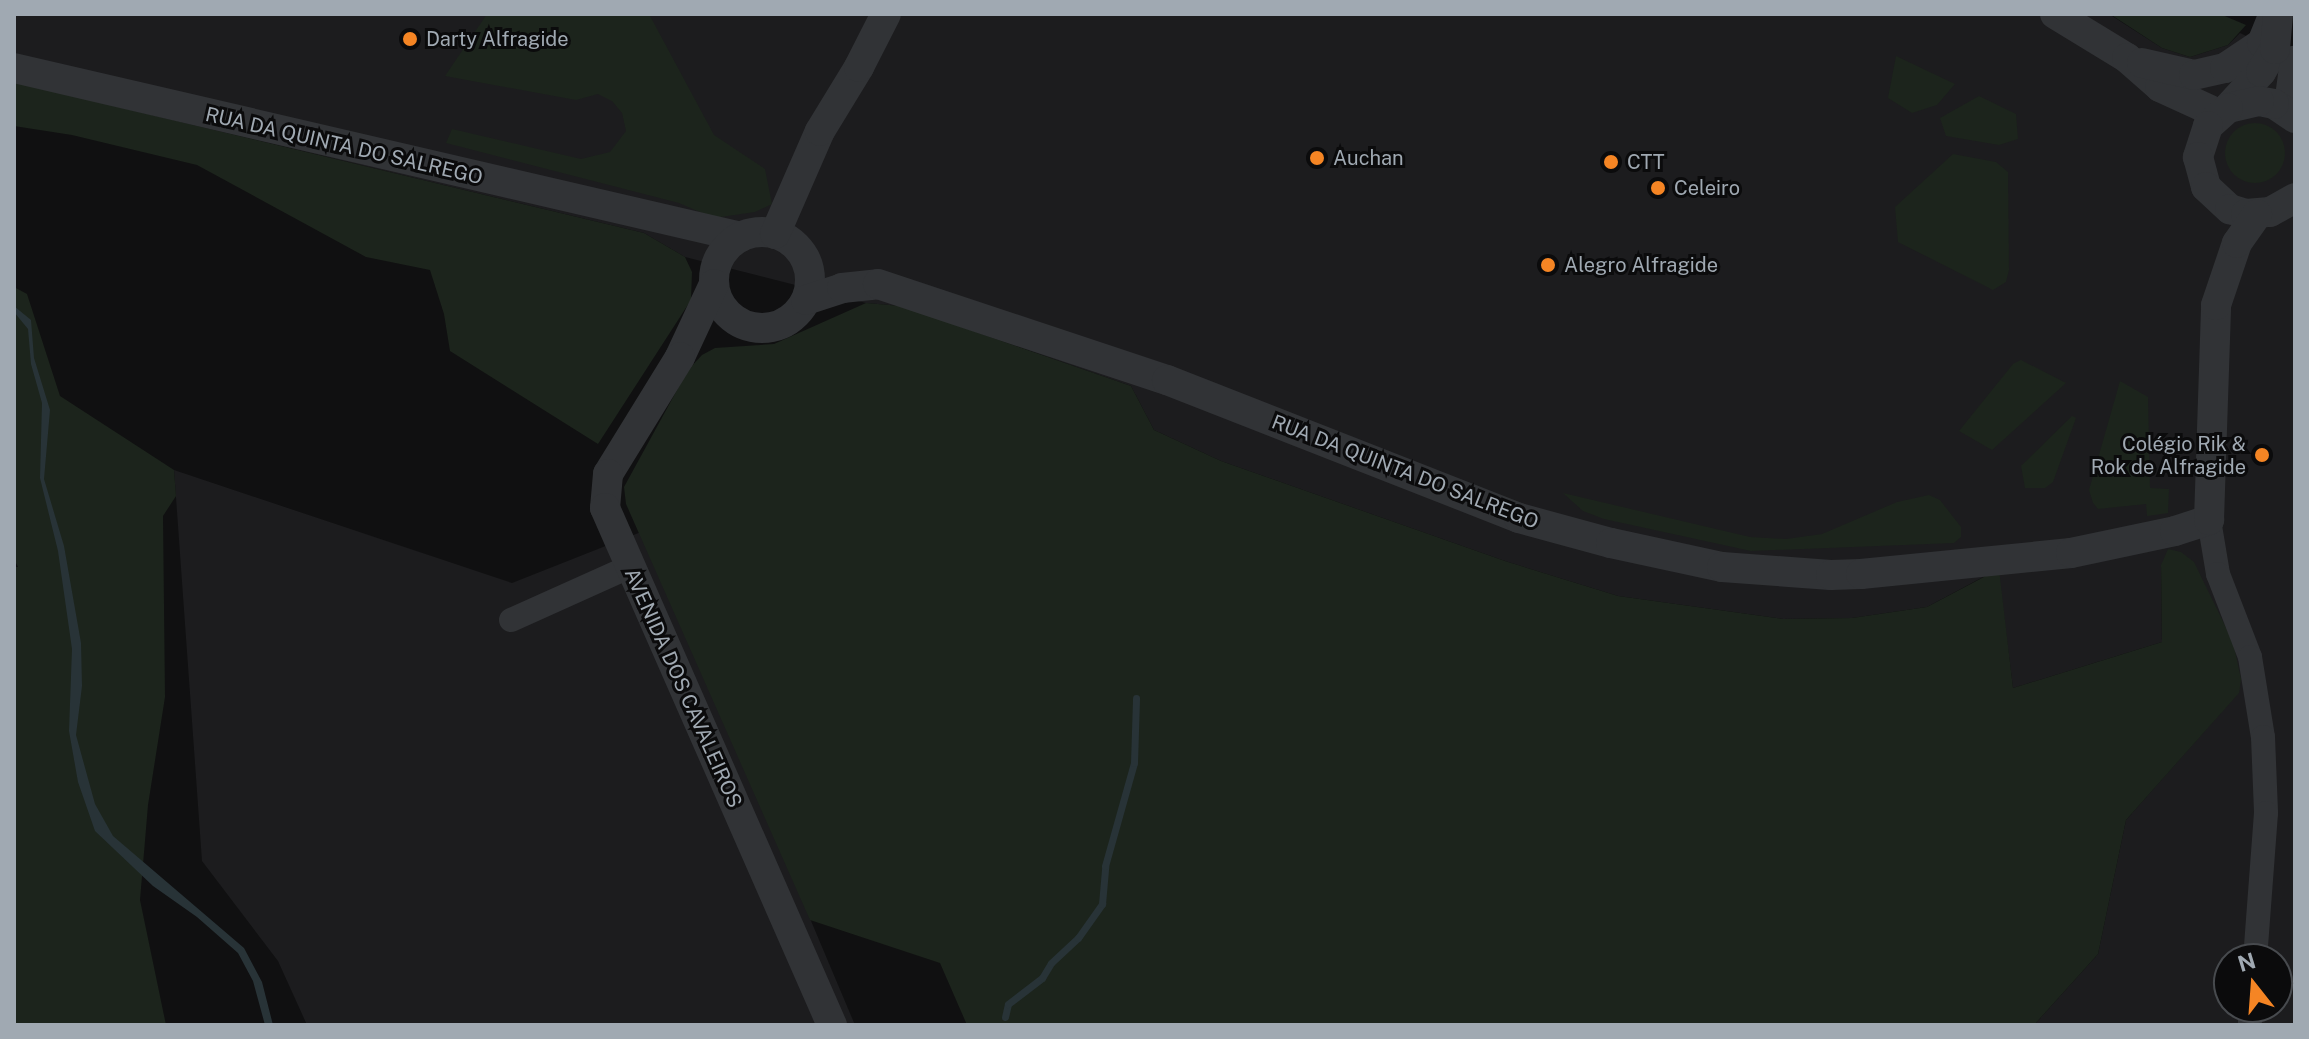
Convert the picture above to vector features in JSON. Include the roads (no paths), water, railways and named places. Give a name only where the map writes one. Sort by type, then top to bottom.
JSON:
[{"type":"street","points":[[775,234],[820,131],[859,67],[886,14]]},
{"type":"street","points":[[2055,14],[2127,58],[2160,87],[2224,111],[2259,101],[2292,115]]},
{"type":"street","points":[[2276,14],[2277,51],[2292,115]]},
{"type":"street","points":[[2127,58],[2175,73],[2211,73],[2238,61],[2277,51]]},
{"type":"street","points":[[2277,51],[2201,141],[2200,173],[2217,200],[2230,209],[2257,214],[2270,212],[2295,198]]},
{"type":"street","name":"RUA DA QUINTA DO SALREGO","points":[[14,68],[419,165],[610,205],[674,224],[741,237]]},
{"type":"street","points":[[2256,943],[2266,813],[2263,737],[2250,657],[2218,574],[2209,520],[2216,305],[2237,243],[2257,214]]},
{"type":"street","name":"RUA DA QUINTA DO SALREGO","points":[[674,224],[715,275]]},
{"type":"street","points":[[755,233],[775,234],[796,247],[808,267],[810,283],[806,300],[787,321],[759,328],[745,325],[724,309],[715,275],[722,254],[741,237],[755,233]]},
{"type":"street","name":"AVENIDA DOS CAVALEIROS","points":[[715,275],[680,357],[608,474],[605,508],[832,1025]]},
{"type":"street","name":"RUA DA QUINTA DO SALREGO","points":[[806,300],[842,288],[878,284],[1167,380],[1519,518],[1664,556],[1722,567],[1831,575],[1979,565],[2071,553],[2175,531],[2209,520]]},
{"type":"street","name":"AVENIDA DOS CAVALEIROS","points":[[680,357],[713,336],[745,325]]},
{"type":"street","points":[[511,620],[629,567]]},
{"type":"waterway","points":[[1005,1017],[1008,1004],[1042,978],[1051,963],[1078,938],[1102,904],[1105,866],[1134,763],[1136,698]]},
{"type":"place","name":"Darty Alfragide","points":[[410,39]]},
{"type":"place","name":"Auchan","points":[[1317,158]]},
{"type":"place","name":"CTT","points":[[1611,162]]},
{"type":"place","name":"Celeiro","points":[[1658,188]]},
{"type":"place","name":"Alegro Alfragide","points":[[1548,265]]},
{"type":"place","name":"Colégio Rik & Rok de Alfragide","points":[[2262,455]]}]
